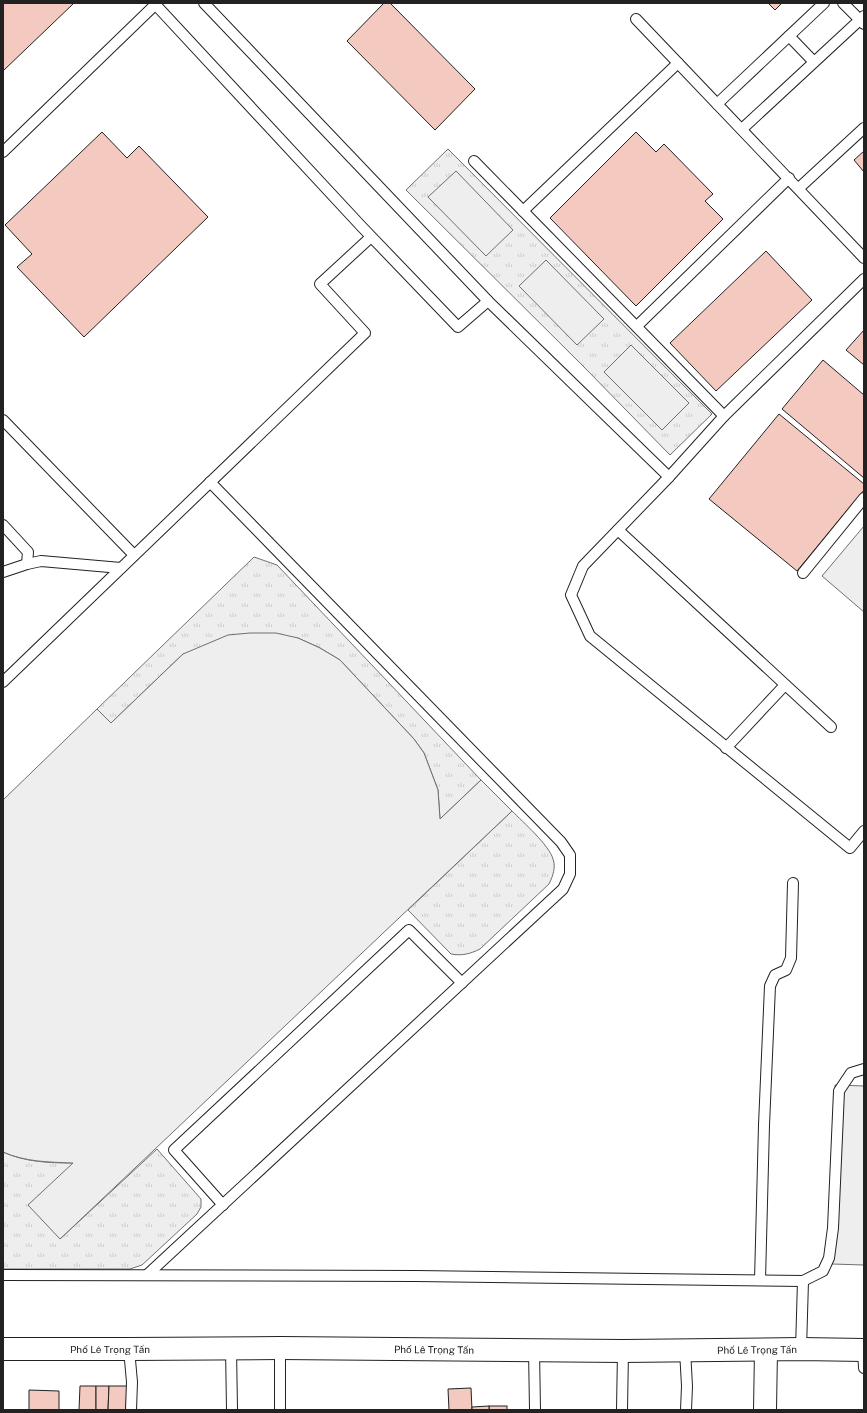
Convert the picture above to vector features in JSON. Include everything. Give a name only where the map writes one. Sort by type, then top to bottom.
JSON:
[{"type":"main road","name":"Phố Lê Trọng Tấn","points":[[3,1349],[280,1348],[623,1351],[801,1349],[864,1356]]},
{"type":"main road","points":[[765,1410],[766,1350]]},
{"type":"lane","points":[[204,3],[488,301],[669,477]]},
{"type":"lane","points":[[717,104],[824,3]]},
{"type":"lane","points":[[742,129],[814,62],[863,20],[843,3]]},
{"type":"lane","points":[[5,146],[156,4],[371,237],[458,327],[488,301]]},
{"type":"lane","points":[[636,19],[799,188],[864,258]]},
{"type":"lane","points":[[789,36],[814,62]]},
{"type":"lane","points":[[523,210],[678,62]]},
{"type":"lane","points":[[799,188],[864,128]]},
{"type":"lane","points":[[474,161],[724,416]]},
{"type":"lane","points":[[637,326],[789,178]]},
{"type":"lane","points":[[3,682],[365,333],[320,284],[371,237]]},
{"type":"lane","points":[[864,279],[724,416],[669,477],[583,566],[571,595],[590,636],[850,848],[864,831]]},
{"type":"lane","points":[[3,420],[134,555]]},
{"type":"lane","points":[[147,1275],[563,889],[570,874],[570,856],[561,842],[210,482]]},
{"type":"lane","points":[[803,573],[864,498]]},
{"type":"lane","points":[[3,525],[28,552],[27,564]]},
{"type":"lane","points":[[618,530],[831,728]]},
{"type":"lane","points":[[3,572],[41,561],[121,568]]},
{"type":"lane","points":[[726,748],[785,684]]},
{"type":"lane","points":[[760,1280],[764,1125],[770,986],[775,975],[786,970],[791,958],[793,883]]},
{"type":"lane","points":[[223,1205],[174,1150],[409,930],[462,982]]},
{"type":"lane","points":[[3,1275],[416,1276],[803,1281],[823,1271],[829,1258],[833,1228],[839,1091],[851,1073],[864,1069]]},
{"type":"lane","points":[[801,1349],[803,1281]]},
{"type":"lane","points":[[231,1348],[232,1410]]},
{"type":"lane","points":[[280,1348],[280,1410]]},
{"type":"lane","points":[[129,1349],[132,1382],[131,1410]]},
{"type":"lane","points":[[534,1350],[535,1410]]},
{"type":"lane","points":[[685,1350],[687,1386],[686,1410]]},
{"type":"lane","points":[[622,1410],[623,1351]]},
{"type":"green space","points":[[448,149],[712,414],[670,455],[406,190]]},
{"type":"green space","points":[[456,171],[513,230],[486,256],[428,197]]},
{"type":"green space","points":[[546,260],[604,319],[577,345],[519,286]]},
{"type":"green space","points":[[631,345],[689,403],[662,430],[604,372]]},
{"type":"green space","points":[[864,526],[864,612],[822,576]]},
{"type":"green space","points":[[254,557],[277,565],[481,780],[440,819],[438,790],[424,753],[414,739],[340,660],[320,648],[298,638],[183,654],[111,723],[97,709]]},
{"type":"green space","points":[[276,633],[298,638],[320,648],[340,660],[414,739],[424,753],[438,790],[440,819],[481,780],[512,811],[60,1239],[28,1205],[73,1163],[29,1160],[3,1152],[3,800],[97,709],[111,723],[183,654],[228,635]]},
{"type":"green space","points":[[512,811],[535,834],[551,853],[554,872],[549,884],[480,949],[466,954],[451,954],[408,910]]},
{"type":"green space","points":[[835,1085],[864,1086],[864,1265],[832,1264]]},
{"type":"green space","points":[[157,1149],[201,1199],[201,1207],[197,1214],[142,1265],[130,1269],[3,1269],[3,1152],[28,1160],[73,1163],[60,1239]]},
{"type":"building","points":[[3,3],[74,3],[3,71]]},
{"type":"building","points":[[384,3],[390,3],[475,89],[435,130],[347,41]]},
{"type":"building","points":[[768,3],[782,3],[775,10]]},
{"type":"building","points":[[102,132],[127,158],[139,146],[208,217],[84,337],[17,267],[32,254],[5,225]]},
{"type":"building","points":[[636,132],[656,152],[664,144],[713,194],[705,201],[723,219],[636,306],[550,218]]},
{"type":"building","points":[[864,151],[864,172],[854,160]]},
{"type":"building","points":[[766,251],[812,300],[716,391],[670,343]]},
{"type":"building","points":[[864,330],[864,365],[846,350]]},
{"type":"building","points":[[823,360],[864,395],[864,478],[782,409]]},
{"type":"building","points":[[779,414],[864,484],[864,490],[797,571],[709,499]]},
{"type":"building","points":[[80,1386],[96,1386],[96,1410],[79,1410]]},
{"type":"building","points":[[96,1386],[109,1386],[108,1410],[96,1410]]},
{"type":"building","points":[[109,1386],[127,1386],[126,1410],[108,1410]]},
{"type":"building","points":[[471,1388],[472,1410],[449,1410],[448,1389]]},
{"type":"building","points":[[29,1390],[59,1391],[59,1410],[29,1410]]},
{"type":"building","points":[[489,1406],[507,1406],[507,1410],[489,1410]]},
{"type":"building","points":[[489,1406],[489,1410],[472,1410],[472,1407]]}]
